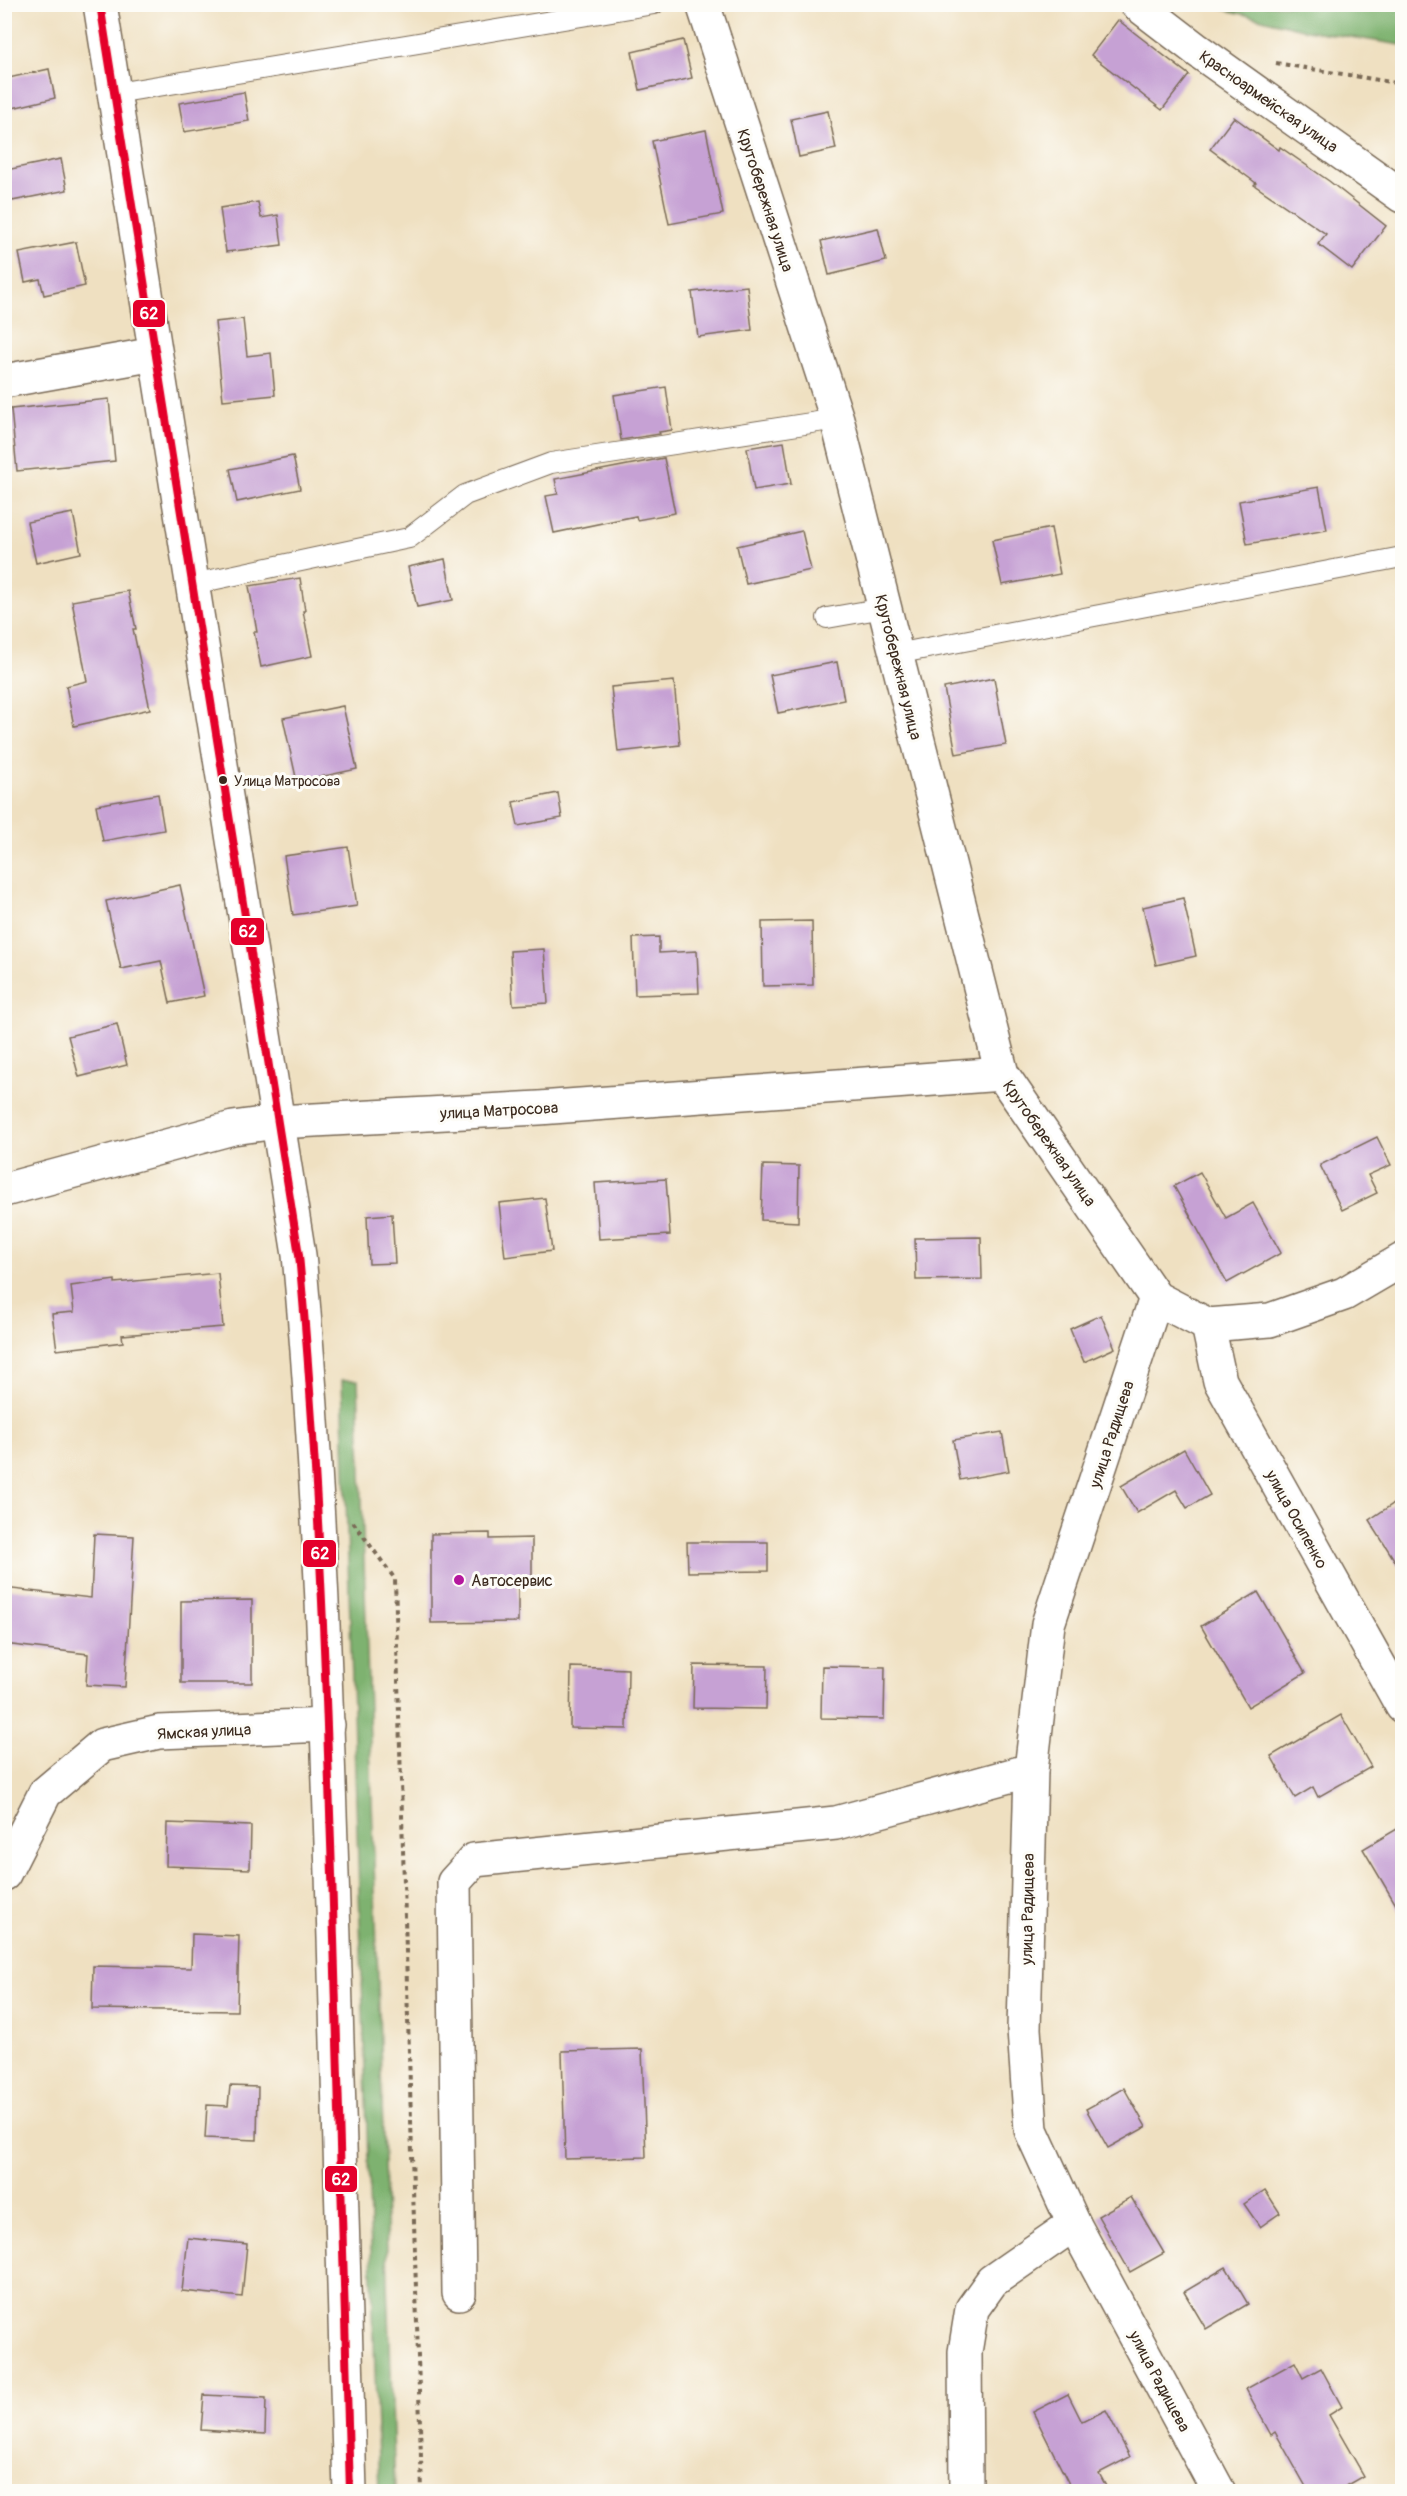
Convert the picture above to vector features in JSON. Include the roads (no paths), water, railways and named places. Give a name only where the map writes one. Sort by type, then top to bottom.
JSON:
[{"type":"street","points":[[100,4],[116,93],[155,354],[299,1255],[312,1392],[328,1725],[350,2492]]},
{"type":"street","name":"Крутобережная улица","points":[[703,4],[837,419],[1002,1074],[1156,1298]]},
{"type":"street","name":"Красноармейская улица","points":[[1137,4],[1197,50],[1402,196]]},
{"type":"street","points":[[4,381],[155,354]]},
{"type":"street","name":"улица Матросова","points":[[4,1190],[233,1128],[277,1122],[551,1107],[1002,1074]]},
{"type":"street","points":[[1156,1298],[1208,1325],[1270,1320],[1344,1294],[1402,1260]]},
{"type":"street","name":"улица Радищева","points":[[1156,1298],[1048,1624],[1031,1770],[1024,2029],[1031,2130],[1074,2224],[1220,2492]]},
{"type":"street","name":"улица Осипенко","points":[[1208,1325],[1220,1381],[1402,1706]]},
{"type":"street","name":"Ямская улица","points":[[4,1874],[45,1792],[102,1745],[159,1732],[328,1725]]},
{"type":"street","points":[[459,2293],[454,1882],[474,1860],[836,1823],[1031,1770]]},
{"type":"street","points":[[966,2492],[965,2352],[972,2309],[992,2281],[1074,2224]]},
{"type":"lane","points":[[116,93],[654,4]]},
{"type":"lane","points":[[193,584],[409,538],[465,495],[551,463],[837,419]]},
{"type":"lane","points":[[896,654],[1402,557]]},
{"type":"lane","points":[[827,618],[884,608]]},
{"type":"place","name":"Улица Матросова","points":[[223,780]]},
{"type":"place","name":"Автосервис","points":[[459,1580]]}]
